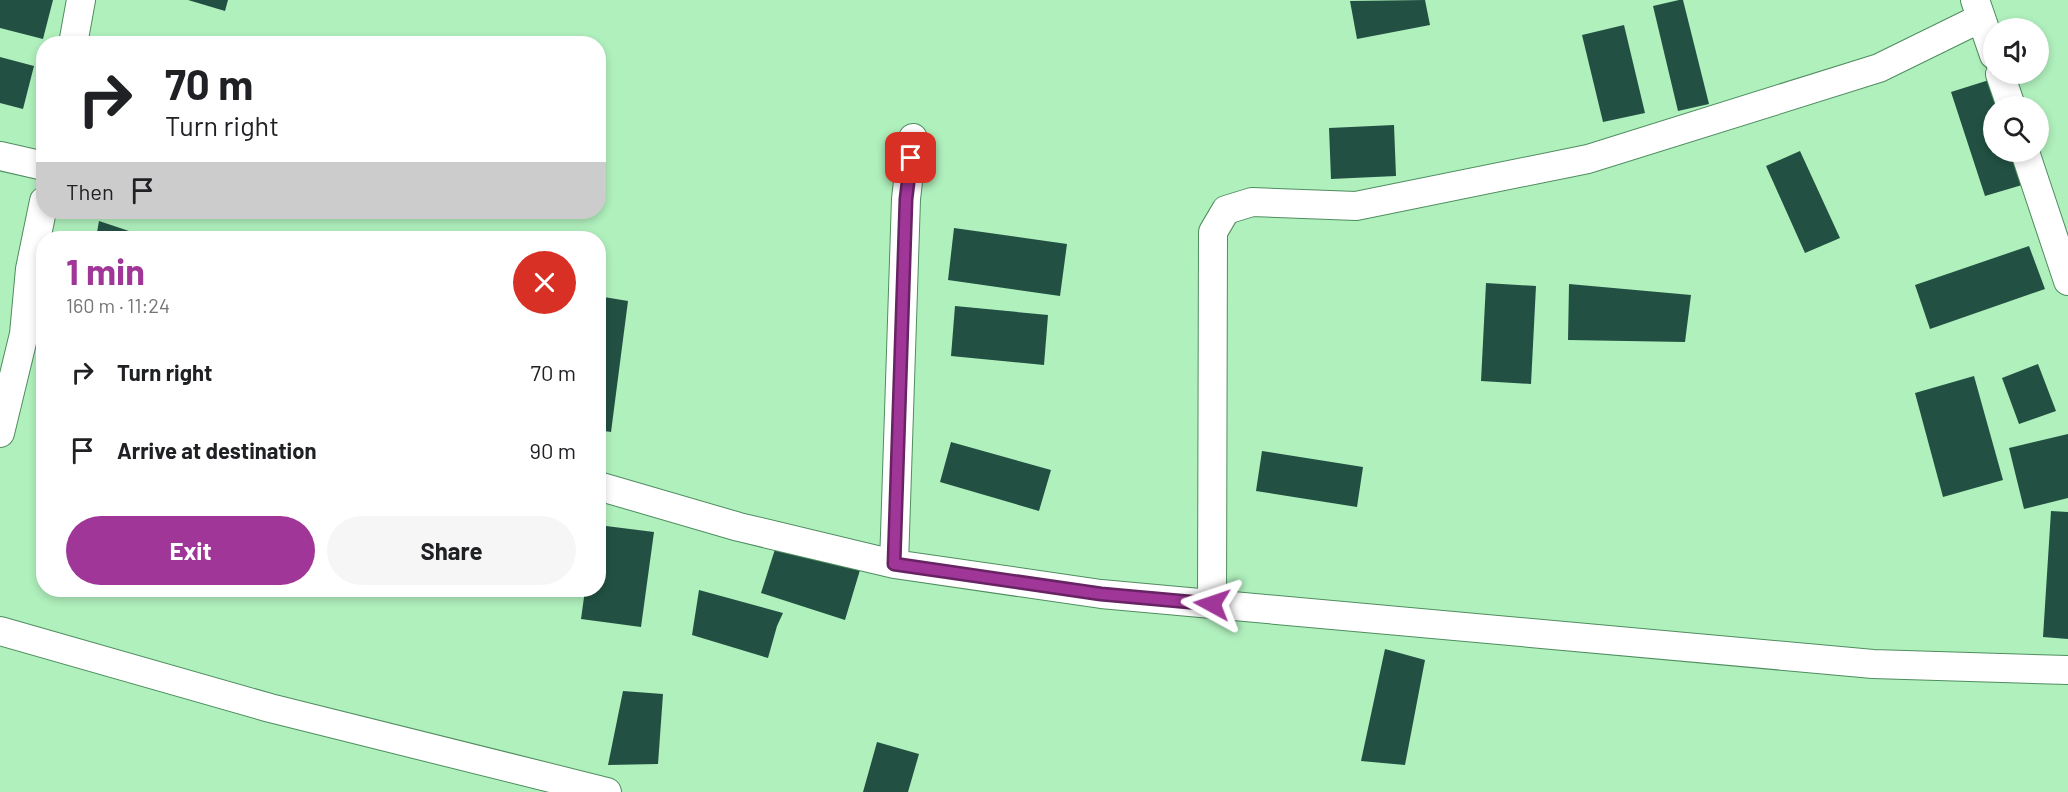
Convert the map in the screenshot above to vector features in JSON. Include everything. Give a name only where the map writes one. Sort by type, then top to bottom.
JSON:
[{"type":"street","points":[[74,36],[81,0]]},
{"type":"street","points":[[1212,604],[1213,232],[1226,210],[1252,202],[1356,206],[1588,159],[1879,68],[1978,9],[1983,23]]},
{"type":"street","points":[[894,564],[906,199],[914,138]]},
{"type":"street","points":[[0,156],[36,164]]},
{"type":"street","points":[[2028,162],[2068,280]]},
{"type":"street","points":[[0,433],[24,334],[30,269],[36,240]]},
{"type":"street","points":[[606,488],[739,527],[894,564],[1101,594],[1873,664],[2068,670]]},
{"type":"street","points":[[0,631],[270,708],[607,792]]},
{"type":"building","points":[[0,0],[53,0],[44,36],[36,37],[0,28]]},
{"type":"building","points":[[188,0],[228,0],[225,11]]},
{"type":"building","points":[[1425,0],[1430,25],[1357,39],[1350,1]]},
{"type":"building","points":[[1683,0],[1709,104],[1678,111],[1653,6]]},
{"type":"building","points":[[1624,25],[1645,113],[1603,122],[1582,35]]},
{"type":"building","points":[[0,57],[34,66],[23,109],[0,103]]},
{"type":"building","points":[[1983,82],[1983,84],[1990,84],[1994,96],[1983,96],[1983,162],[2015,162],[2022,185],[1985,196],[1951,92]]},
{"type":"building","points":[[1394,125],[1396,176],[1331,179],[1329,128]]},
{"type":"building","points":[[1800,151],[1840,238],[1805,253],[1766,166]]},
{"type":"building","points":[[99,221],[129,231],[97,231]]},
{"type":"building","points":[[954,228],[1067,244],[1060,296],[948,280]]},
{"type":"building","points":[[2029,246],[2045,289],[1930,329],[1915,285]]},
{"type":"building","points":[[1486,283],[1536,286],[1531,384],[1481,381]]},
{"type":"building","points":[[1569,284],[1691,295],[1685,342],[1568,340]]},
{"type":"building","points":[[606,297],[628,301],[611,432],[606,431]]},
{"type":"building","points":[[955,306],[1048,315],[1044,365],[951,356]]},
{"type":"building","points":[[2038,364],[2056,411],[2019,424],[2002,378]]},
{"type":"building","points":[[1974,376],[2003,480],[1943,497],[1915,393]]},
{"type":"building","points":[[2068,434],[2068,498],[2024,509],[2009,448]]},
{"type":"building","points":[[951,442],[1051,470],[1039,511],[940,482]]},
{"type":"building","points":[[1262,451],[1363,467],[1357,507],[1256,491]]},
{"type":"building","points":[[2051,511],[2068,512],[2068,639],[2043,637]]},
{"type":"building","points":[[606,526],[654,532],[641,627],[581,619],[584,597],[606,597]]},
{"type":"building","points":[[777,543],[860,570],[845,620],[761,593]]},
{"type":"building","points":[[699,590],[783,613],[768,658],[692,635]]},
{"type":"building","points":[[1385,649],[1425,660],[1405,765],[1361,761]]},
{"type":"building","points":[[623,691],[663,694],[658,764],[608,765]]},
{"type":"building","points":[[877,742],[919,754],[908,792],[863,792]]},
{"type":"route","points":[[911,158],[906,199],[894,564],[1101,594],[1212,604]]}]
